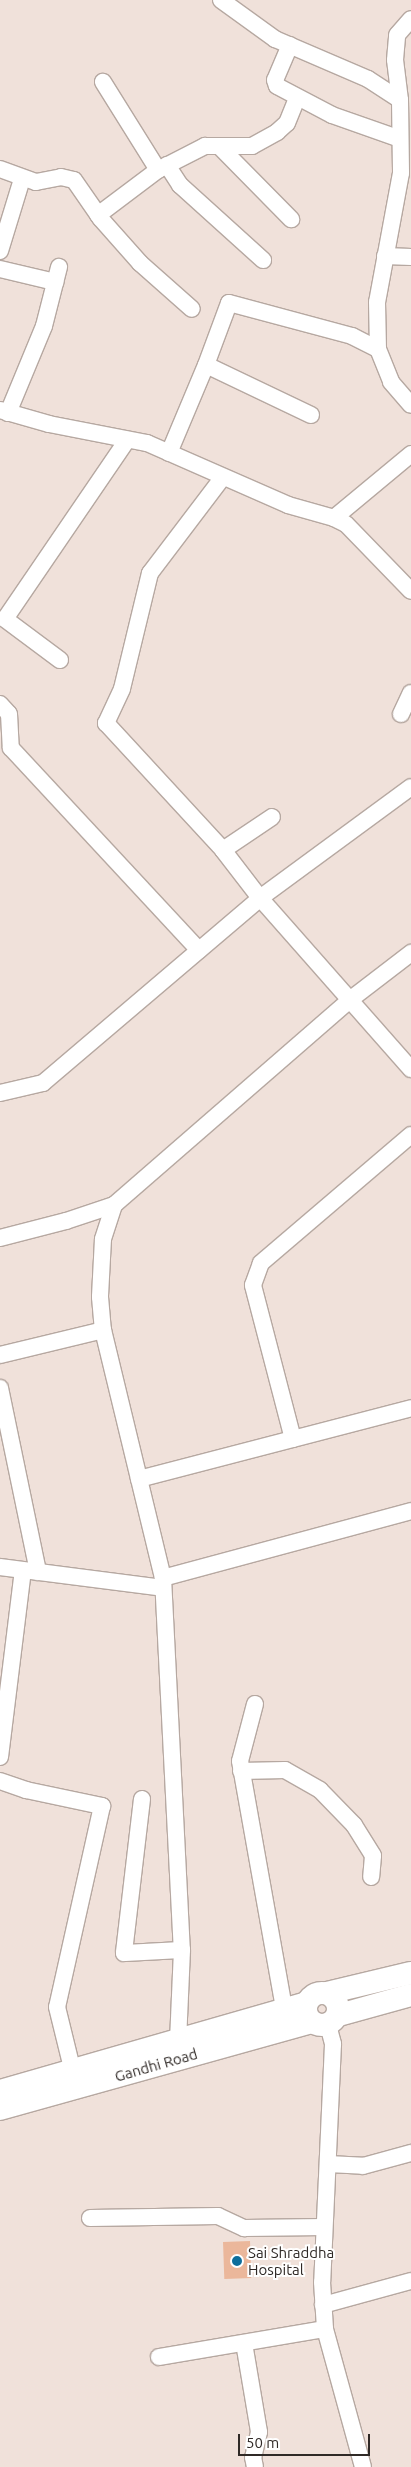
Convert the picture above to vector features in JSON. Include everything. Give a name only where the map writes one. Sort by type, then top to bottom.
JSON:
[{"type":"main road","name":"Gandhi Road","points":[[0,2109],[322,2011],[411,1973]]},
{"type":"main road","name":"Gandhi Road","points":[[0,2091],[73,2072],[284,2010],[322,2011],[411,1996]]},
{"type":"street","points":[[221,0],[275,39],[368,79],[400,100]]},
{"type":"street","points":[[411,18],[397,35],[395,60],[400,100],[406,118],[400,139],[401,173],[377,302],[378,349],[391,382],[411,405]]},
{"type":"street","points":[[290,46],[275,80],[277,86],[332,115],[400,139]]},
{"type":"street","points":[[103,82],[162,168],[263,260]]},
{"type":"street","points":[[98,215],[162,168],[205,146],[252,146],[277,132],[287,123],[297,98]]},
{"type":"street","points":[[219,146],[291,219]]},
{"type":"street","points":[[0,169],[36,182],[62,177],[74,180],[98,215],[140,263],[192,309]]},
{"type":"street","points":[[0,251],[22,178]]},
{"type":"street","points":[[386,256],[411,257]]},
{"type":"street","points":[[0,269],[57,275],[44,326],[4,411],[127,440],[169,453],[288,505],[334,518],[346,524],[408,584]]},
{"type":"street","points":[[169,453],[206,365],[229,302],[352,336],[378,349]]},
{"type":"street","points":[[206,365],[312,415]]},
{"type":"street","points":[[60,660],[5,619],[127,440]]},
{"type":"street","points":[[334,518],[411,454]]},
{"type":"street","points":[[223,477],[150,574],[122,690],[106,723],[223,850],[260,898],[411,1069]]},
{"type":"street","points":[[401,714],[411,693]]},
{"type":"street","points":[[0,704],[9,714],[8,738],[11,748],[199,950]]},
{"type":"street","points":[[0,1093],[43,1083],[260,898],[411,787]]},
{"type":"street","points":[[223,850],[272,817]]},
{"type":"street","points":[[0,1238],[66,1222],[114,1205],[351,999],[411,953]]},
{"type":"street","points":[[293,1439],[253,1285],[261,1263],[411,1135]]},
{"type":"street","points":[[114,1205],[103,1239],[100,1297],[103,1330],[163,1583],[182,1950],[178,2040]]},
{"type":"street","points":[[0,1355],[103,1330]]},
{"type":"street","points":[[0,1388],[30,1571],[0,1757]]},
{"type":"street","points":[[139,1479],[411,1408]]},
{"type":"street","points":[[0,1567],[163,1583],[411,1510]]},
{"type":"street","points":[[255,1704],[240,1761],[284,2010]]},
{"type":"street","points":[[241,1771],[285,1770],[320,1790],[354,1825],[373,1856],[371,1877]]},
{"type":"street","points":[[0,1781],[26,1790],[102,1806],[56,2007],[73,2072]]},
{"type":"street","points":[[142,1799],[124,1953],[182,1950]]},
{"type":"street","points":[[322,2011],[334,2044],[324,2227],[323,2305],[325,2329],[363,2467]]},
{"type":"street","points":[[328,2164],[363,2166],[411,2153]]},
{"type":"street","points":[[90,2218],[218,2216],[244,2228],[324,2227]]},
{"type":"street","points":[[323,2305],[411,2281]]},
{"type":"street","points":[[159,2358],[325,2329]]},
{"type":"street","points":[[244,2343],[259,2432],[253,2457],[255,2467]]},
{"type":"building","points":[[250,2241],[251,2278],[224,2279],[223,2242]]},
{"type":"place","name":"Sai Shraddha Hospital","points":[[237,2261]]}]
